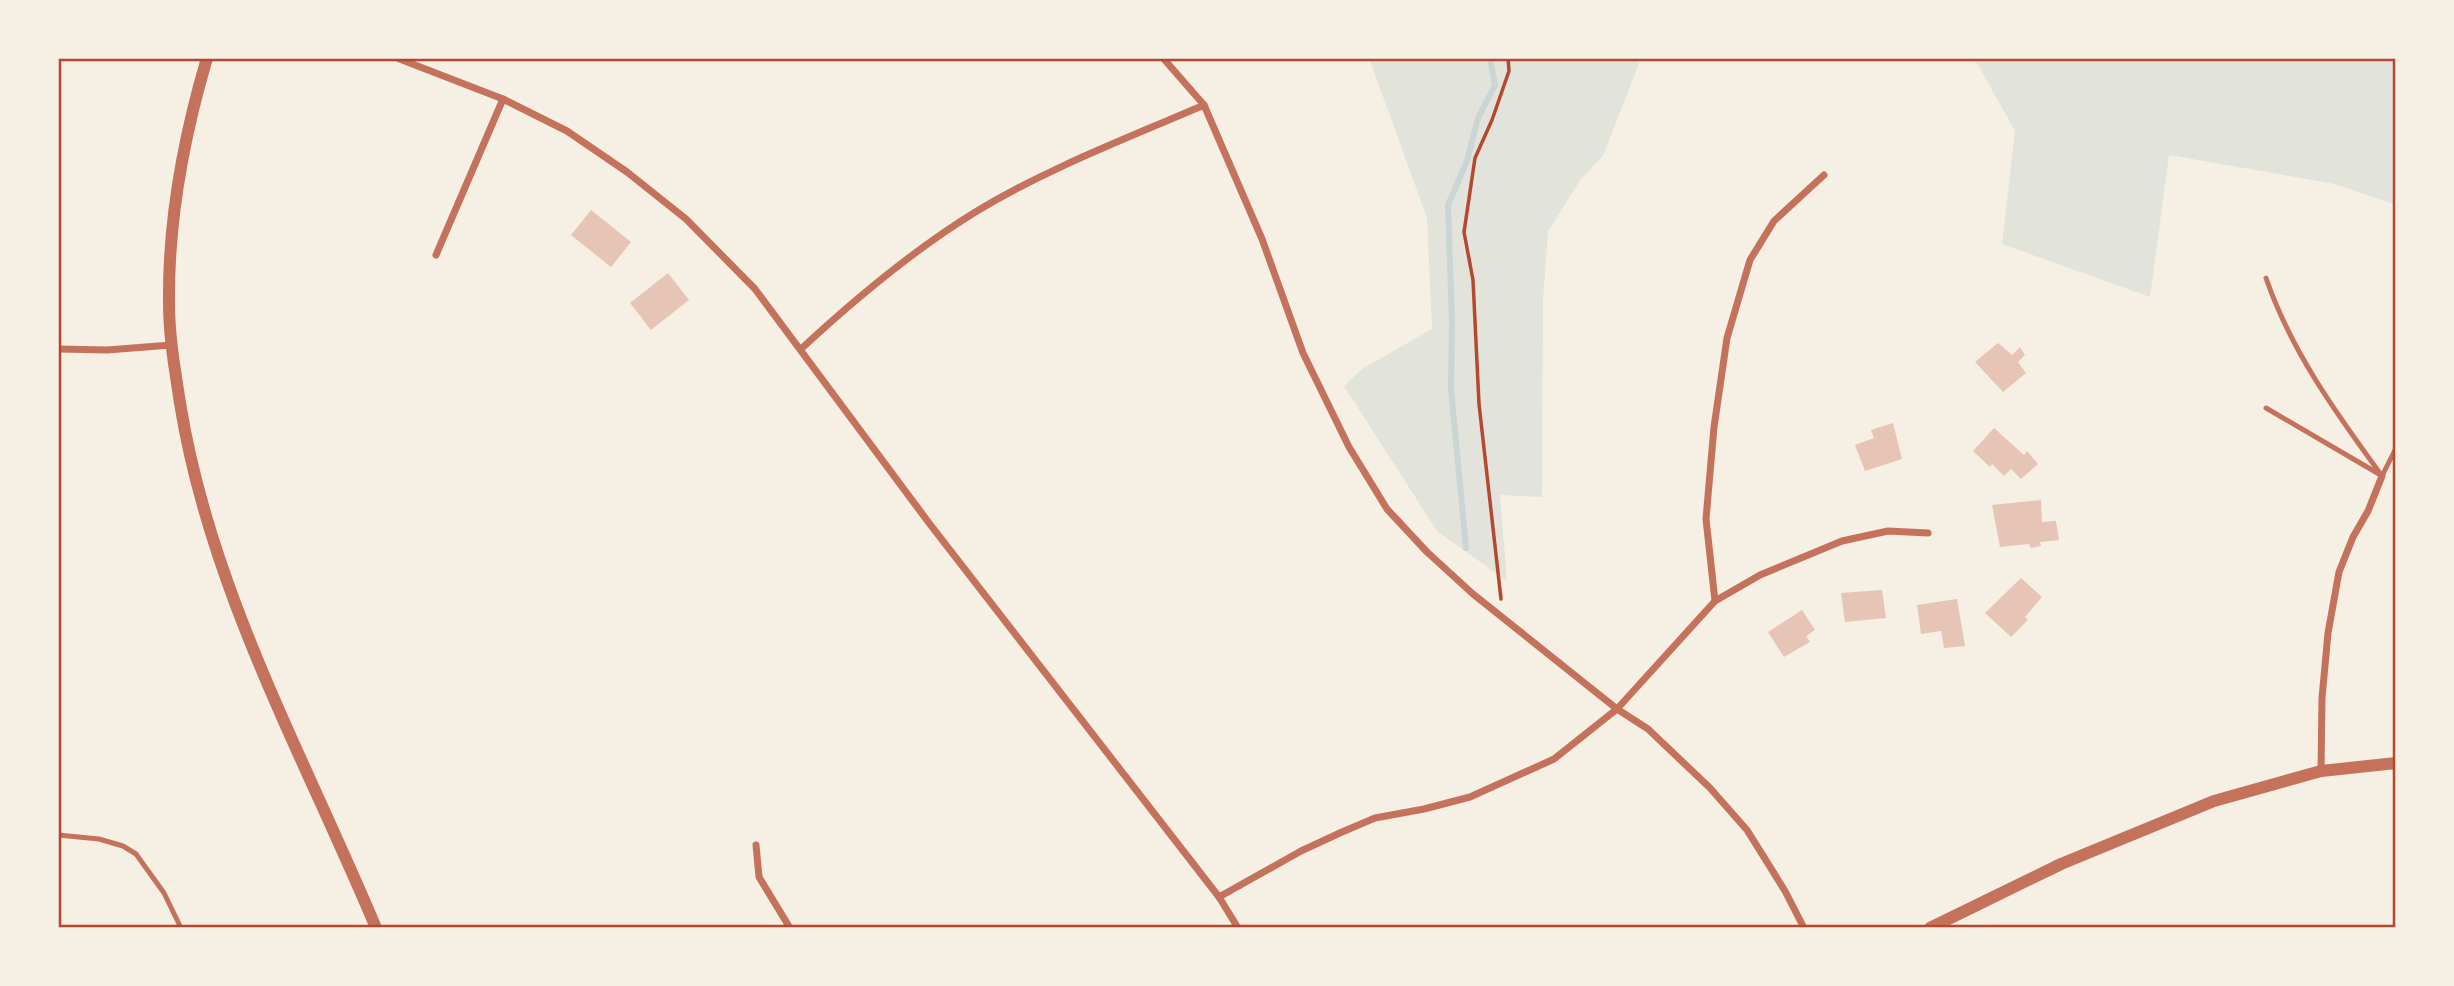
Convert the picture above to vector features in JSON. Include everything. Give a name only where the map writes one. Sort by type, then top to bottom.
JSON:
[{"type":"street","points":[[207,58],[189,127],[179,184],[170,270],[171,345],[187,443],[205,518],[232,595],[277,707],[376,928]]},
{"type":"street","points":[[397,58],[503,99],[568,131],[627,172],[686,219],[755,289],[929,523],[1219,897],[1238,928]]},
{"type":"street","points":[[1163,58],[1204,105],[1262,239],[1303,353],[1349,447],[1387,509],[1473,594],[1617,709],[1648,729],[1710,788],[1748,830],[1804,928]]},
{"type":"street","points":[[436,255],[503,99]]},
{"type":"street","points":[[801,349],[854,299],[978,211],[1050,173],[1204,105]]},
{"type":"street","points":[[1715,600],[1706,519],[1714,427],[1727,338],[1750,260],[1774,221],[1824,175]]},
{"type":"street","points":[[58,349],[107,350],[171,345]]},
{"type":"street","points":[[2321,771],[2322,698],[2328,633],[2339,572],[2382,476]]},
{"type":"street","points":[[1219,897],[1301,851],[1375,818],[1470,797],[1554,759],[1617,709],[1715,600],[1760,575],[1842,541],[1888,531],[1928,533]]},
{"type":"street","points":[[1930,928],[2061,864],[2214,801],[2321,771],[2396,763]]},
{"type":"street","points":[[756,845],[759,877],[790,928]]},
{"type":"lane","points":[[2266,278],[2278,312],[2307,368],[2382,476]]},
{"type":"lane","points":[[2266,408],[2382,476]]},
{"type":"lane","points":[[2382,476],[2396,448]]},
{"type":"lane","points":[[58,835],[99,839],[123,846],[136,854],[164,893],[181,928]]},
{"type":"path","points":[[1503,618],[1479,404],[1473,280],[1464,232],[1475,158],[1510,72],[1508,58]]},
{"type":"shaded area","points":[[1369,58],[1641,58],[1603,156],[1581,179],[1548,232],[1543,300],[1542,497],[1500,495],[1507,581],[1437,531],[1344,386],[1362,369],[1432,329],[1427,218]]},
{"type":"shaded area","points":[[1974,58],[2396,58],[2396,205],[2335,184],[2169,155],[2150,297],[2002,244],[2015,131]]},
{"type":"building","points":[[591,210],[631,242],[611,267],[571,235]]},
{"type":"building","points":[[668,273],[689,300],[651,330],[630,303]]},
{"type":"building","points":[[1998,343],[2012,355],[2020,347],[2025,355],[2018,362],[2026,373],[2003,392],[1975,362]]},
{"type":"building","points":[[1893,423],[1902,459],[1865,471],[1855,445],[1874,438],[1871,430]]},
{"type":"building","points":[[1994,428],[2024,455],[2027,451],[2038,464],[2021,479],[2011,469],[2004,476],[1973,451]]},
{"type":"building","points":[[2041,500],[2042,522],[2056,521],[2059,540],[2040,542],[2041,546],[2031,548],[2029,544],[2000,547],[1992,505]]},
{"type":"building","points":[[2021,578],[2042,597],[2025,617],[2028,620],[2011,637],[1985,613]]},
{"type":"building","points":[[1882,590],[1886,618],[1845,622],[1841,593]]},
{"type":"building","points":[[1957,599],[1965,646],[1944,648],[1941,631],[1921,634],[1917,605]]},
{"type":"building","points":[[1802,610],[1815,630],[1806,636],[1810,642],[1784,657],[1768,632]]},
{"type":"waterway","points":[[1466,548],[1451,389],[1448,205],[1467,161],[1478,118],[1495,85],[1490,58]]}]
